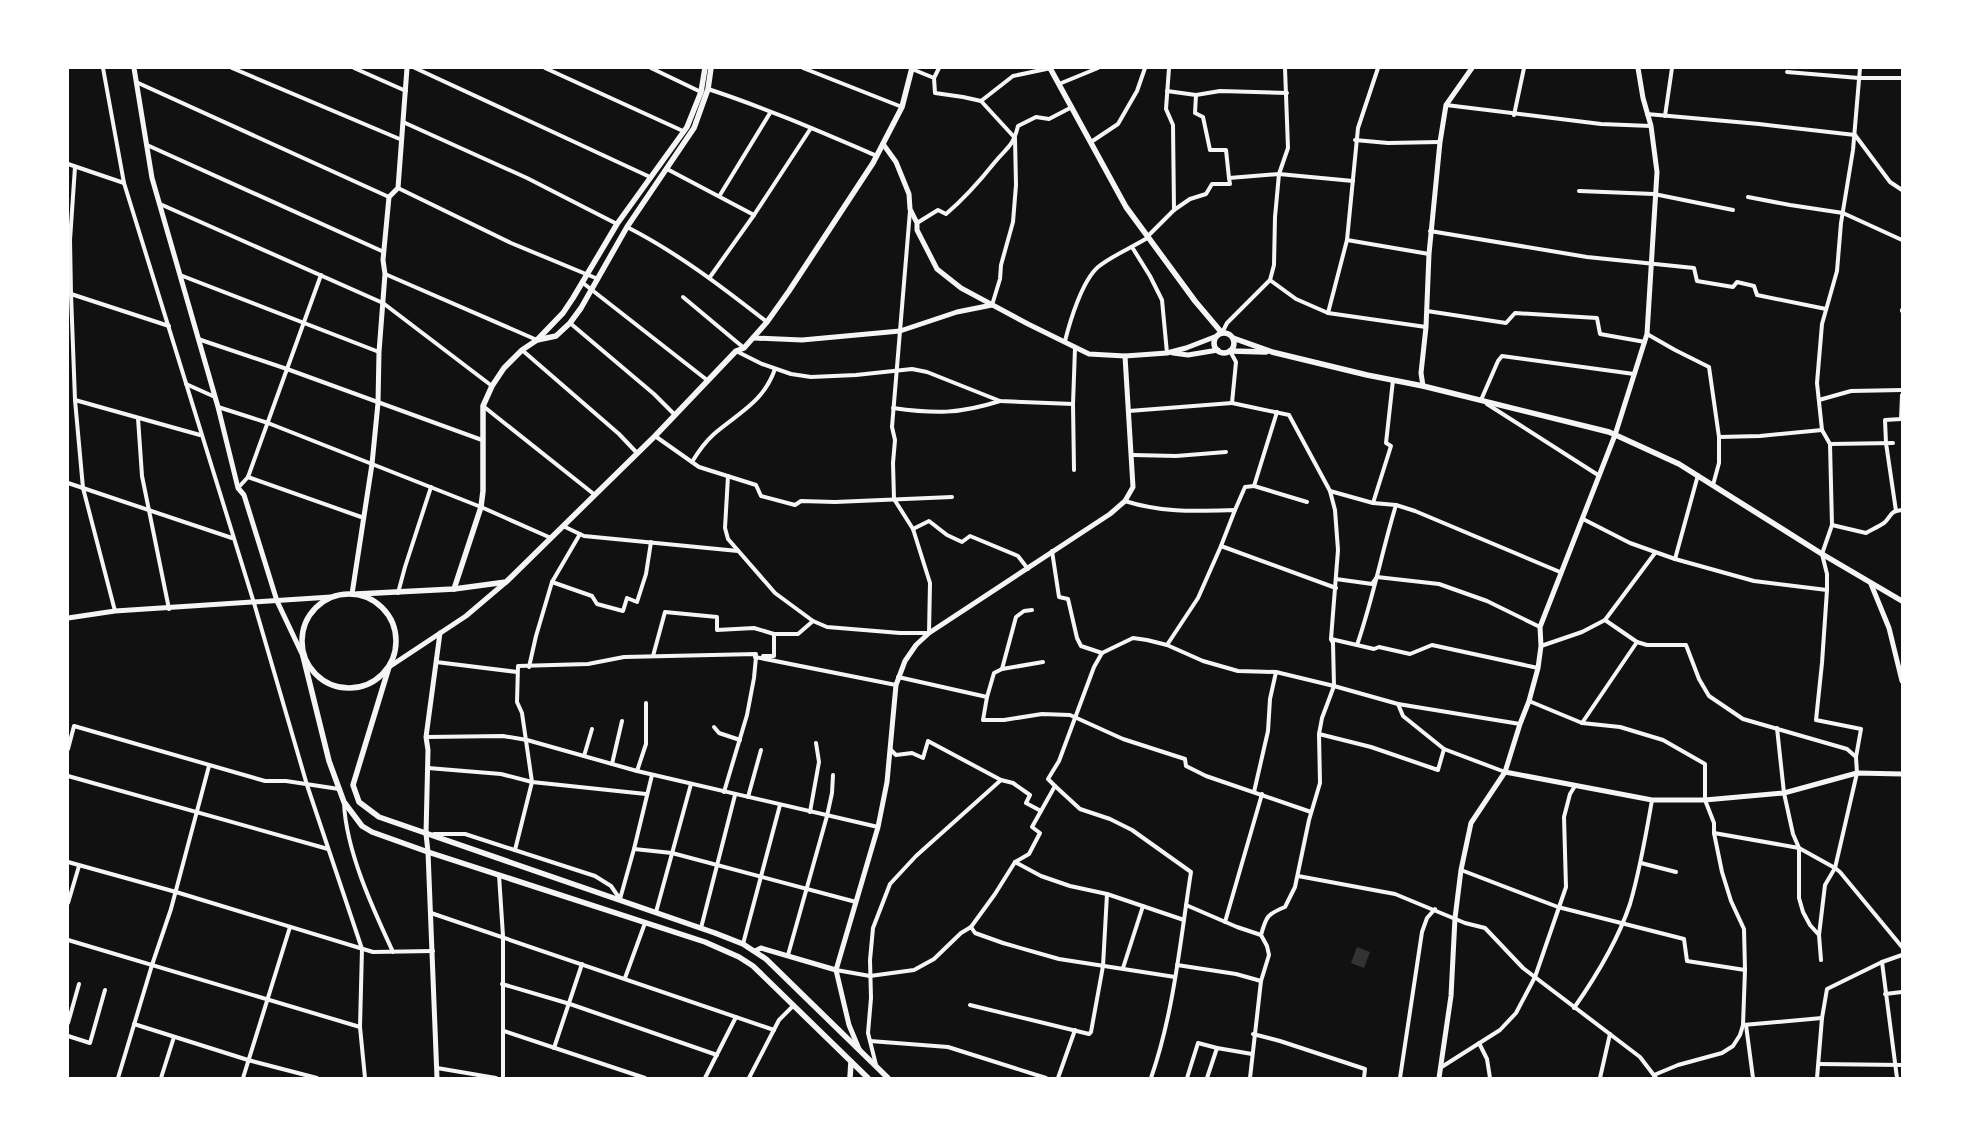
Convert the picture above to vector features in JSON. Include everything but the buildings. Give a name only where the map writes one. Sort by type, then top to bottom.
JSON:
[{"type":"main road","points":[[454,589],[481,507],[483,491],[483,406],[492,386],[504,368],[522,350],[537,340],[563,313],[583,283],[618,224],[684,131],[701,92],[704,68]]},
{"type":"main road","points":[[537,340],[556,336],[570,323],[627,228],[694,128],[708,89],[712,68]]},
{"type":"main road","points":[[876,1068],[867,1078],[753,966],[739,957],[705,942],[428,852],[372,832],[362,826],[344,802],[329,761],[303,656],[301,640],[303,626],[314,609],[330,597],[344,594],[454,589],[506,582],[655,436],[736,351],[744,348],[767,322],[790,291],[877,156],[902,107],[912,68]]},
{"type":"main road","points":[[1050,68],[1126,207],[1220,335]]},
{"type":"main road","points":[[1272,352],[1230,351],[1224,353],[1218,350],[1214,342],[1220,335],[1229,334],[1233,338],[1272,352],[1423,386],[1615,434],[1680,464],[1822,554],[1902,601]]},
{"type":"main road","points":[[1230,351],[1234,345],[1233,338]]},
{"type":"main road","points":[[355,594],[372,599],[384,609],[393,622],[396,637],[395,653],[353,785],[359,802],[378,817],[620,899],[755,950],[888,1078]]},
{"type":"main road","points":[[303,656],[310,669],[321,680],[335,687],[350,689],[366,686],[379,678],[389,667]]},
{"type":"main road","points":[[850,1078],[851,1062]]},
{"type":"street","points":[[103,68],[124,183],[169,326],[200,435],[254,603],[307,785],[362,949],[360,1027],[365,1078]]},
{"type":"street","points":[[134,68],[152,178],[218,407],[238,488],[244,495],[277,601],[303,656]]},
{"type":"street","points":[[232,68],[402,140]]},
{"type":"street","points":[[354,68],[406,91]]},
{"type":"street","points":[[355,594],[378,403],[379,352],[389,197],[398,188],[407,68]]},
{"type":"street","points":[[415,68],[650,177]]},
{"type":"street","points":[[545,68],[684,131]]},
{"type":"street","points":[[651,68],[701,92]]},
{"type":"street","points":[[803,68],[902,107]]},
{"type":"street","points":[[912,68],[934,78]]},
{"type":"street","points":[[939,68],[934,78],[935,93],[981,101],[1015,138]]},
{"type":"street","points":[[981,101],[1013,76],[1050,68]]},
{"type":"street","points":[[1059,84],[1098,68]]},
{"type":"street","points":[[1091,142],[1118,124],[1138,91],[1145,68]]},
{"type":"street","points":[[1169,68],[1166,109],[1173,125],[1174,210]]},
{"type":"street","points":[[1167,353],[1220,335],[1227,324],[1270,280],[1275,255],[1275,217],[1279,174],[1288,148],[1285,68]]},
{"type":"street","points":[[1328,313],[1347,240],[1358,128],[1378,68]]},
{"type":"street","points":[[1423,386],[1421,373],[1427,311],[1428,254],[1440,142],[1446,105],[1472,68]]},
{"type":"street","points":[[1514,115],[1524,68]]},
{"type":"street","points":[[1438,1078],[1451,996],[1455,918],[1461,870],[1471,823],[1505,772],[1538,668],[1541,646],[1540,627],[1615,434],[1647,334],[1654,194],[1657,172],[1638,68]]},
{"type":"street","points":[[1665,116],[1672,68]]},
{"type":"street","points":[[1820,960],[1819,935],[1825,885],[1835,868],[1857,773],[1856,757],[1861,730],[1816,720],[1827,590],[1827,574],[1822,554],[1832,524],[1830,444],[1822,430],[1817,383],[1822,324],[1836,271],[1855,136],[1860,68]]},
{"type":"street","points":[[1787,72],[1859,78],[1902,78]]},
{"type":"street","points":[[136,82],[389,197]]},
{"type":"street","points":[[708,89],[749,102],[770,113],[877,156]]},
{"type":"street","points":[[1167,91],[1196,95],[1220,91],[1286,93]]},
{"type":"street","points":[[1065,341],[1073,312],[1097,268],[1148,237],[1174,210],[1190,199],[1206,194],[1212,184],[1230,184],[1226,150],[1210,150],[1203,117],[1195,113],[1196,95]]},
{"type":"street","points":[[1446,105],[1514,115],[1601,124],[1650,126]]},
{"type":"street","points":[[992,305],[1000,279],[1001,265],[1012,222],[1016,185],[1015,138],[1018,126],[1036,118],[1049,119],[1072,107]]},
{"type":"street","points":[[720,195],[770,113]]},
{"type":"street","points":[[1647,114],[1759,124],[1855,136],[1890,182],[1902,190]]},
{"type":"street","points":[[404,122],[527,178],[618,224]]},
{"type":"street","points":[[710,278],[811,128]]},
{"type":"street","points":[[917,223],[938,210],[946,214],[966,198],[1008,149],[1015,138]]},
{"type":"street","points":[[1356,140],[1388,143],[1440,142]]},
{"type":"street","points":[[883,144],[896,162],[909,194],[910,209],[893,408],[892,427],[895,440],[893,463],[894,499],[912,529],[930,583],[929,632]]},
{"type":"street","points":[[147,145],[385,252]]},
{"type":"street","points":[[68,164],[124,183]]},
{"type":"street","points":[[76,167],[69,239],[75,400],[83,488],[115,611]]},
{"type":"street","points":[[667,169],[720,195],[754,215]]},
{"type":"street","points":[[1229,178],[1279,174],[1353,181]]},
{"type":"street","points":[[398,188],[511,243],[598,279]]},
{"type":"street","points":[[1579,191],[1654,194],[1733,210]]},
{"type":"street","points":[[1748,197],[1790,206],[1843,213],[1902,240]]},
{"type":"street","points":[[160,204],[383,304],[492,386]]},
{"type":"street","points":[[910,209],[917,223],[917,230],[937,269],[960,288],[1065,341],[1075,348],[1089,354],[1125,356],[1167,353],[1188,355],[1218,350]]},
{"type":"street","points":[[627,228],[654,241],[710,278],[767,322]]},
{"type":"street","points":[[1430,231],[1587,257],[1694,268],[1696,281],[1733,287],[1737,282],[1754,286],[1757,295],[1826,309]]},
{"type":"street","points":[[1347,240],[1428,254]]},
{"type":"street","points":[[1132,247],[1162,300],[1167,353]]},
{"type":"street","points":[[385,274],[537,340]]},
{"type":"street","points":[[180,275],[379,352]]},
{"type":"street","points":[[238,488],[248,476],[321,275]]},
{"type":"street","points":[[1270,280],[1296,299],[1328,313],[1426,328]]},
{"type":"street","points":[[583,283],[707,380]]},
{"type":"street","points":[[71,294],[169,326]]},
{"type":"street","points":[[683,297],[744,348]]},
{"type":"street","points":[[753,338],[802,340],[900,331],[957,312],[992,305]]},
{"type":"street","points":[[1427,311],[1506,323],[1515,313],[1597,318],[1600,334],[1645,342]]},
{"type":"street","points":[[570,323],[654,394],[675,415]]},
{"type":"street","points":[[1647,334],[1709,367],[1719,436],[1719,463],[1713,485]]},
{"type":"street","points":[[198,338],[482,440]]},
{"type":"street","points":[[1074,470],[1072,404],[1075,348]]},
{"type":"street","points":[[522,350],[619,434],[638,453]]},
{"type":"street","points":[[736,351],[775,370],[791,374],[811,377],[856,376],[912,369],[927,372],[1000,401],[1072,404]]},
{"type":"street","points":[[1230,351],[1236,362],[1232,403]]},
{"type":"street","points":[[863,1055],[848,1025],[836,970],[878,827],[887,782],[898,677],[905,661],[916,645],[929,632],[1028,569],[1052,551],[1110,514],[1125,501],[1133,487],[1133,455],[1125,356]]},
{"type":"street","points":[[1598,475],[1481,400],[1502,356],[1634,374]]},
{"type":"street","points":[[692,462],[712,436],[757,400],[768,385],[775,370]]},
{"type":"street","points":[[1373,503],[1391,446],[1386,443],[1393,380]]},
{"type":"street","points":[[186,384],[215,397]]},
{"type":"street","points":[[1819,400],[1851,390],[1902,390]]},
{"type":"street","points":[[1896,511],[1886,443],[1885,420],[1901,419],[1902,395]]},
{"type":"street","points":[[75,400],[200,435]]},
{"type":"street","points":[[893,408],[922,412],[951,412],[980,408],[1000,401]]},
{"type":"street","points":[[1129,411],[1232,403],[1289,415],[1330,491],[1337,517],[1336,588],[1331,639],[1333,643],[1334,686],[1322,718],[1320,734],[1320,783],[1311,812],[1295,887],[1285,907],[1270,913],[1265,920],[1261,935]]},
{"type":"street","points":[[483,406],[595,495]]},
{"type":"street","points":[[218,407],[268,423],[481,507],[551,538]]},
{"type":"street","points":[[1254,486],[1277,412]]},
{"type":"street","points":[[138,418],[139,458],[169,608]]},
{"type":"street","points":[[1719,436],[1760,436],[1822,430]]},
{"type":"street","points":[[655,436],[699,467],[756,485],[761,496],[795,505],[801,501],[835,502],[952,497]]},
{"type":"street","points":[[1830,444],[1893,443]]},
{"type":"street","points":[[1133,455],[1176,456],[1226,452]]},
{"type":"street","points":[[1675,559],[1698,475]]},
{"type":"street","points":[[248,476],[364,518]]},
{"type":"street","points":[[728,476],[725,528],[728,539],[775,593],[813,621],[827,627],[900,633],[929,632]]},
{"type":"street","points":[[68,482],[232,538]]},
{"type":"street","points":[[1167,645],[1198,598],[1244,487],[1254,486],[1306,502]]},
{"type":"street","points":[[398,593],[431,488]]},
{"type":"street","points":[[1330,491],[1373,503],[1396,505],[1415,511],[1560,572]]},
{"type":"street","points":[[1125,501],[1141,507],[1164,510],[1235,510]]},
{"type":"street","points":[[1357,645],[1396,505]]},
{"type":"street","points":[[1832,524],[1866,533],[1885,522],[1890,514],[1902,510]]},
{"type":"street","points":[[1583,519],[1630,543],[1675,559],[1754,581],[1827,590]]},
{"type":"street","points":[[912,529],[929,521],[947,535],[962,542],[970,536],[1018,556],[1028,569]]},
{"type":"street","points":[[563,526],[584,536],[738,551]]},
{"type":"street","points":[[530,667],[536,636],[552,582],[580,534]]},
{"type":"street","points":[[552,582],[592,596],[597,604],[623,611],[627,598],[637,602],[646,574],[651,542]]},
{"type":"street","points":[[1221,546],[1336,588]]},
{"type":"street","points":[[1052,551],[1059,597],[1068,599],[1077,638],[1081,646],[1102,653]]},
{"type":"street","points":[[1541,646],[1582,632],[1605,620],[1655,553]]},
{"type":"street","points":[[1336,579],[1372,584],[1377,577]]},
{"type":"street","points":[[1377,577],[1438,584],[1487,601],[1540,627]]},
{"type":"street","points":[[389,667],[466,616],[506,582]]},
{"type":"street","points":[[1871,584],[1889,628],[1902,681]]},
{"type":"street","points":[[68,618],[115,611],[330,597]]},
{"type":"street","points":[[1002,669],[1016,617],[1032,610]]},
{"type":"street","points":[[653,656],[665,612],[717,617],[717,630],[754,628],[774,634],[798,634],[813,621]]},
{"type":"street","points":[[1605,620],[1637,642],[1647,645],[1686,645],[1699,678],[1709,696],[1743,719],[1847,749],[1856,757]]},
{"type":"street","points":[[437,1078],[433,950],[426,834],[428,768],[426,737],[440,633]]},
{"type":"street","points":[[755,657],[774,656],[774,634]]},
{"type":"street","points":[[1150,1078],[1166,1028],[1191,872],[1132,830],[1080,809],[1048,779],[1058,761],[1094,667],[1102,653],[1133,638],[1167,645],[1204,661],[1238,671],[1276,672],[1416,708],[1520,724]]},
{"type":"street","points":[[1331,639],[1374,649],[1379,647],[1410,654],[1432,645],[1538,668]]},
{"type":"street","points":[[1582,723],[1637,642]]},
{"type":"street","points":[[515,850],[532,782],[522,713],[517,702],[518,666],[588,664],[624,657],[756,654],[752,693],[724,792]]},
{"type":"street","points":[[755,657],[896,685]]},
{"type":"street","points":[[436,662],[517,672]]},
{"type":"street","points":[[1043,662],[1002,669],[994,673],[983,720],[1004,720],[1042,714],[1070,715],[1123,739],[1185,759],[1186,766],[1206,776],[1311,812]]},
{"type":"street","points":[[1254,792],[1268,730],[1270,699],[1276,672]]},
{"type":"street","points":[[898,677],[987,697]]},
{"type":"street","points":[[1529,701],[1582,723],[1620,728],[1663,740],[1705,764],[1705,800],[1714,823],[1714,833],[1722,872],[1731,901],[1744,929],[1744,1025],[1753,1078]]},
{"type":"street","points":[[637,771],[646,744],[646,703]]},
{"type":"street","points":[[1398,704],[1403,716],[1444,750],[1505,772],[1652,800],[1705,800],[1784,793],[1857,773],[1902,774]]},
{"type":"street","points":[[612,764],[622,721]]},
{"type":"street","points":[[68,749],[74,726],[265,781],[286,781],[339,789]]},
{"type":"street","points":[[714,727],[719,733],[740,740]]},
{"type":"street","points":[[1777,728],[1784,793],[1793,834],[1799,848],[1799,898],[1803,912],[1810,925],[1819,935]]},
{"type":"street","points":[[584,756],[592,730]]},
{"type":"street","points":[[1320,734],[1370,747],[1438,770],[1444,750]]},
{"type":"street","points":[[426,737],[503,736],[527,740],[652,775],[878,827]]},
{"type":"street","points":[[890,749],[896,755],[912,753],[923,758],[928,741],[1001,780],[1012,783],[1030,795],[1026,803],[1041,811]]},
{"type":"street","points":[[810,812],[819,762],[816,743]]},
{"type":"street","points":[[748,798],[762,750]]},
{"type":"street","points":[[118,1078],[176,892],[209,766]]},
{"type":"street","points":[[428,768],[500,774],[532,782],[646,794]]},
{"type":"street","points":[[620,899],[652,775]]},
{"type":"street","points":[[788,955],[827,816],[834,775]]},
{"type":"street","points":[[68,776],[328,849]]},
{"type":"street","points":[[876,1068],[868,1033],[873,928],[890,884],[916,856],[1001,780]]},
{"type":"street","points":[[656,912],[691,784]]},
{"type":"street","points":[[755,950],[761,948],[836,970],[870,976],[914,970],[934,959],[961,933],[971,927],[1015,862],[1030,854],[1040,833],[1032,827],[1055,786]]},
{"type":"street","points":[[1440,1068],[1500,1030],[1516,1013],[1536,977],[1566,887],[1564,817],[1570,794],[1575,786]]},
{"type":"street","points":[[1225,922],[1262,794]]},
{"type":"street","points":[[700,928],[735,795]]},
{"type":"street","points":[[1574,1008],[1591,983],[1622,925],[1641,863],[1652,800]]},
{"type":"street","points":[[344,802],[348,834],[371,906],[393,952]]},
{"type":"street","points":[[743,944],[780,805]]},
{"type":"street","points":[[1714,833],[1799,848],[1835,868],[1902,947]]},
{"type":"street","points":[[426,834],[466,834],[595,876],[611,886],[620,899]]},
{"type":"street","points":[[634,849],[672,853],[856,902]]},
{"type":"street","points":[[68,862],[176,892],[373,952],[433,950]]},
{"type":"street","points":[[1015,862],[1041,876],[1070,886],[1107,894],[1184,920]]},
{"type":"street","points":[[1641,863],[1676,872]]},
{"type":"street","points":[[68,903],[79,866]]},
{"type":"street","points":[[1461,870],[1558,907],[1684,940],[1687,961],[1745,970]]},
{"type":"street","points":[[500,875],[503,936],[503,1078]]},
{"type":"street","points":[[1298,876],[1395,894],[1485,928],[1523,968],[1640,1058],[1655,1077],[1678,1065],[1722,1053],[1733,1046],[1744,1025]]},
{"type":"street","points":[[970,1005],[1089,1034],[1091,1032],[1103,966],[1107,894]]},
{"type":"street","points":[[1186,905],[1261,935],[1267,946],[1269,955],[1261,982],[1253,1034],[1250,1078]]},
{"type":"street","points":[[1123,968],[1143,906]]},
{"type":"street","points":[[1400,1078],[1422,932],[1427,918],[1434,909]]},
{"type":"street","points":[[431,913],[774,1030]]},
{"type":"street","points":[[625,978],[645,923]]},
{"type":"street","points":[[243,1078],[266,999],[290,927]]},
{"type":"street","points":[[971,927],[975,933],[1060,959],[1175,977]]},
{"type":"street","points":[[68,940],[360,1027]]},
{"type":"street","points":[[1817,1078],[1822,1018],[1827,989],[1882,962],[1902,955]]},
{"type":"street","points":[[1882,962],[1897,1078]]},
{"type":"street","points":[[554,1048],[582,964]]},
{"type":"street","points":[[1177,965],[1236,974],[1261,982]]},
{"type":"street","points":[[68,1023],[79,984]]},
{"type":"street","points":[[502,984],[570,1004],[717,1056]]},
{"type":"street","points":[[68,1036],[90,1043],[106,990]]},
{"type":"street","points":[[1885,994],[1902,992]]},
{"type":"street","points":[[749,1078],[779,1020],[794,1005]]},
{"type":"street","points":[[705,1078],[736,1017]]},
{"type":"street","points":[[1744,1025],[1822,1018]]},
{"type":"street","points":[[134,1024],[248,1060],[317,1078]]},
{"type":"street","points":[[1058,1078],[1075,1030]]},
{"type":"street","points":[[504,1031],[645,1078]]},
{"type":"street","points":[[1253,1034],[1366,1069],[1364,1078]]},
{"type":"street","points":[[1600,1078],[1610,1034]]},
{"type":"street","points":[[161,1078],[174,1037]]},
{"type":"street","points":[[870,1041],[948,1047],[1046,1078]]},
{"type":"street","points":[[1187,1078],[1198,1043],[1252,1054]]},
{"type":"street","points":[[1479,1043],[1488,1059],[1490,1078]]},
{"type":"street","points":[[1207,1078],[1217,1048]]},
{"type":"street","points":[[1819,1064],[1902,1065]]},
{"type":"street","points":[[437,1068],[496,1078]]},
{"type":"shaded area","points":[[1357,947],[1370,952],[1364,968],[1351,963]]}]
